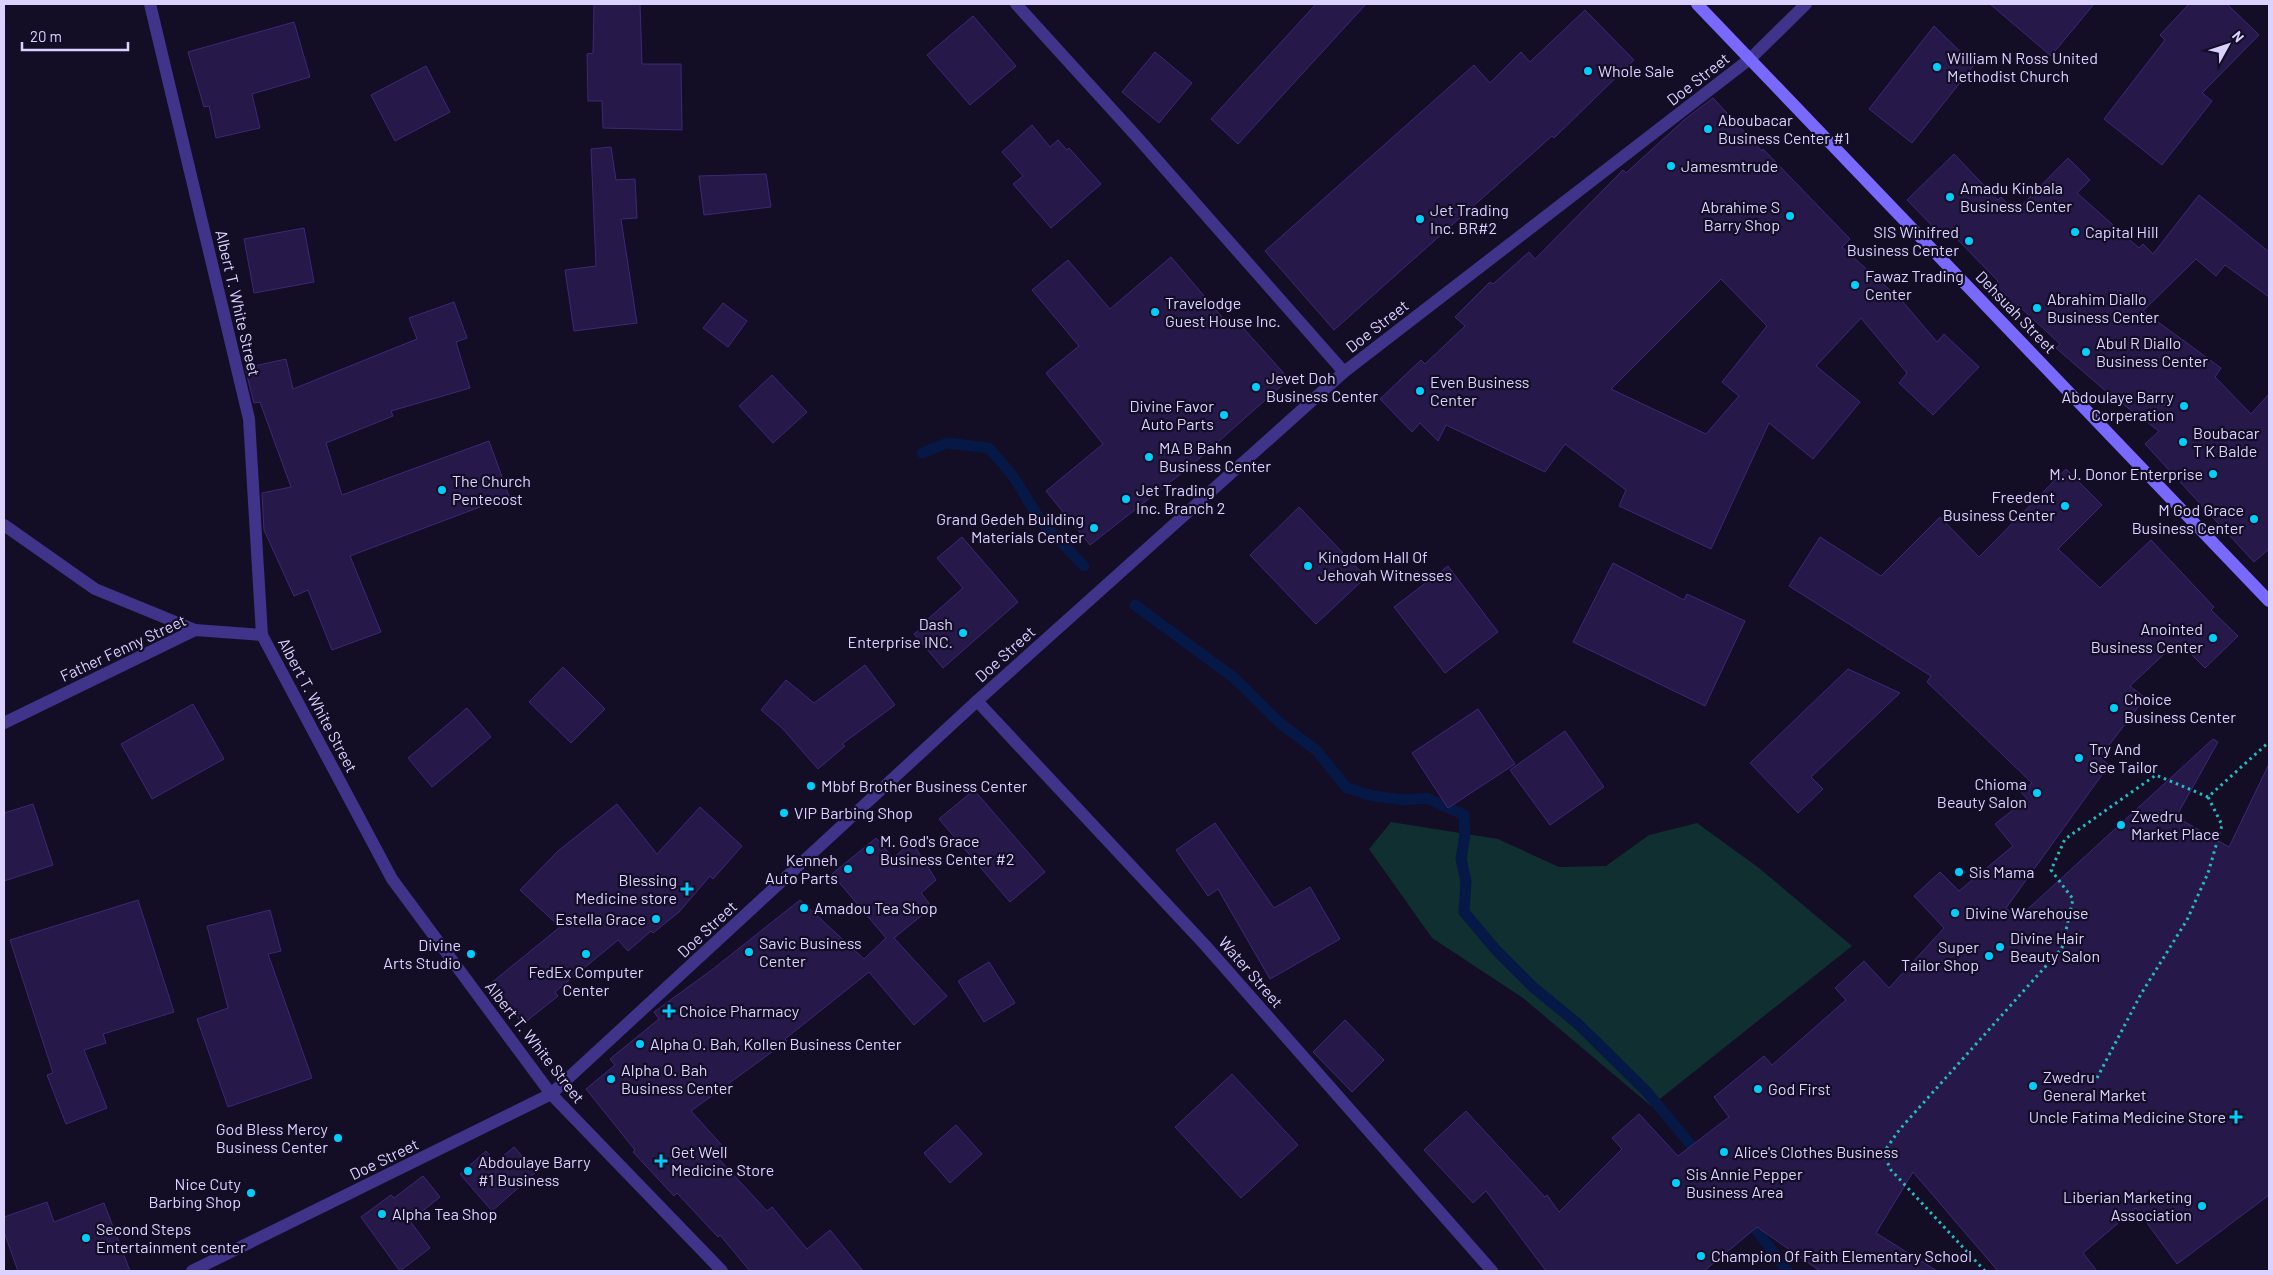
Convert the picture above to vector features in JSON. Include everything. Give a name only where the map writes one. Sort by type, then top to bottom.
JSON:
[{"type":"street","name":"Albert T. White Street","points":[[150,4],[249,419],[262,635],[392,878],[551,1094],[722,1271]]},
{"type":"street","points":[[1016,4],[1137,137],[1344,372]]},
{"type":"street","name":"Dehsuah Street","points":[[1697,4],[1751,58],[2269,601]]},
{"type":"street","name":"Doe Street","points":[[192,1271],[551,1094],[977,701],[1344,372],[1751,58],[1806,4]]},
{"type":"street","points":[[4,525],[95,589],[195,630]]},
{"type":"street","name":"Father Fenny Street","points":[[4,723],[195,630],[262,635]]},
{"type":"street","name":"Water Street","points":[[977,701],[1205,945],[1492,1271]]},
{"type":"path","points":[[2208,797],[2269,742]]},
{"type":"path","points":[[1985,1271],[1891,1170],[1883,1153],[1900,1129],[2062,948],[2073,899],[2050,870],[2064,838],[2156,775],[2208,797],[2222,825],[2208,873],[2187,920],[2141,994],[2097,1078]]},
{"type":"green space","points":[[1391,822],[1498,839],[1559,867],[1606,866],[1649,835],[1697,823],[1759,868],[1852,946],[1651,1106],[1523,998],[1432,938],[1369,849]]},
{"type":"building","points":[[594,4],[640,4],[642,64],[681,64],[682,130],[603,128],[602,101],[588,101],[587,54],[593,53]]},
{"type":"building","points":[[1316,4],[1366,4],[1238,144],[1211,119]]},
{"type":"building","points":[[1990,4],[2094,4],[2051,56]]},
{"type":"building","points":[[2189,4],[2227,4],[2259,35],[2202,93],[2212,101],[2162,165],[2104,119],[2165,40],[2160,35]]},
{"type":"building","points":[[1585,10],[1634,60],[1554,138],[1552,136],[1334,330],[1265,251],[1474,65],[1490,83],[1521,52],[1530,62]]},
{"type":"building","points":[[973,16],[1016,66],[970,105],[927,55]]},
{"type":"building","points":[[294,22],[310,77],[252,94],[260,128],[216,138],[209,106],[204,107],[188,52]]},
{"type":"building","name":"William N Ross United Methodist Church","points":[[1934,26],[1974,65],[1912,143],[1869,109]]},
{"type":"building","points":[[1155,52],[1192,83],[1159,123],[1122,92]]},
{"type":"building","points":[[426,66],[450,112],[395,141],[371,95]]},
{"type":"building","points":[[1713,98],[1762,151],[1763,149],[1850,239],[1842,247],[1903,302],[1937,342],[1944,334],[1979,367],[1933,415],[1899,383],[1907,373],[1861,318],[1816,366],[1860,402],[1813,459],[1769,423],[1711,549],[1619,506],[1626,490],[1565,444],[1545,472],[1446,425],[1438,441],[1420,423],[1412,432],[1380,399],[1421,360],[1425,364],[1465,326],[1455,317],[1490,282],[1493,284],[1529,252],[1535,259],[1623,170],[1626,173],[1684,120]],"holes":[[[1721,279],[1767,326],[1722,382],[1739,396],[1706,434],[1611,389]]]},
{"type":"building","points":[[1032,125],[1050,147],[1058,140],[1067,150],[1069,148],[1101,184],[1051,228],[1013,184],[1023,176],[1002,152]]},
{"type":"building","points":[[611,147],[616,180],[635,179],[637,218],[621,219],[637,323],[574,331],[565,270],[596,266],[591,149]]},
{"type":"building","points":[[1954,154],[1998,200],[2001,197],[2015,212],[2068,158],[2090,180],[2077,193],[2139,248],[2143,244],[2153,254],[2199,195],[2269,252],[2269,297],[2225,265],[2216,276],[2196,259],[2143,311],[2221,368],[2215,377],[2251,414],[2269,394],[2269,549],[2254,562],[2145,444],[2159,431],[2108,393],[2056,348],[2060,344],[2020,307],[2016,311],[1991,288],[1998,281],[1952,234],[1946,240],[1907,200]]},
{"type":"building","points":[[766,174],[771,207],[704,215],[699,176]]},
{"type":"building","points":[[304,228],[314,282],[254,293],[244,239]]},
{"type":"building","points":[[1171,257],[1228,324],[1235,319],[1289,379],[1192,465],[1090,545],[1046,491],[1103,444],[1046,373],[1079,346],[1032,290],[1068,260],[1110,309]]},
{"type":"building","points":[[454,302],[467,338],[456,342],[470,388],[391,411],[393,416],[326,443],[342,495],[489,441],[509,496],[350,556],[381,632],[332,650],[308,590],[294,596],[264,530],[262,493],[291,487],[260,402],[254,403],[245,368],[286,359],[293,389],[417,339],[409,318]]},
{"type":"building","points":[[723,303],[747,321],[728,347],[703,328]]},
{"type":"building","points":[[772,375],[807,412],[773,443],[739,406]]},
{"type":"building","name":"Zwedru Market Place","points":[[2066,469],[2102,505],[2058,549],[2100,588],[2151,540],[2214,607],[2211,610],[2238,636],[2205,668],[2178,641],[2130,686],[2145,698],[2100,757],[2109,765],[2006,908],[2018,918],[2213,739],[2218,742],[2176,817],[2229,847],[2269,764],[2269,1195],[2177,1264],[2136,1208],[2083,1253],[2097,1271],[1998,1271],[1913,1172],[1876,1233],[1937,1271],[1820,1271],[1757,1227],[1704,1271],[1546,1271],[1486,1191],[1473,1203],[1424,1150],[1466,1111],[1545,1197],[1547,1195],[1559,1212],[1622,1149],[1612,1138],[1639,1114],[1678,1156],[1729,1117],[1714,1097],[1764,1056],[1772,1065],[1846,1000],[1835,988],[1864,961],[1889,988],[1944,928],[1914,896],[1940,872],[1959,891],[2013,846],[1995,824],[2027,799],[2021,792],[2032,783],[1927,682],[1931,676],[1789,586],[1820,537],[1881,576],[1940,517],[1979,557]]},
{"type":"building","name":"Kingdom Hall Of Jehovah Witnesses","points":[[1299,507],[1366,577],[1316,624],[1250,555]]},
{"type":"building","points":[[962,537],[1018,602],[943,668],[914,634],[920,629],[919,627],[963,588],[937,558]]},
{"type":"building","points":[[1613,563],[1684,600],[1687,594],[1745,621],[1705,706],[1573,642]]},
{"type":"building","points":[[1448,566],[1498,632],[1445,673],[1394,607]]},
{"type":"building","points":[[865,665],[895,705],[842,744],[845,746],[818,769],[782,728],[761,710],[786,680],[814,703]]},
{"type":"building","points":[[563,667],[605,709],[571,743],[529,702]]},
{"type":"building","points":[[1848,669],[1900,693],[1811,777],[1823,789],[1798,813],[1750,763]]},
{"type":"building","points":[[193,704],[224,759],[152,799],[121,744]]},
{"type":"building","points":[[467,708],[491,737],[432,787],[408,758]]},
{"type":"building","points":[[1478,709],[1515,764],[1448,808],[1412,753]]},
{"type":"building","points":[[1565,731],[1604,787],[1550,825],[1510,770]]},
{"type":"building","points":[[974,790],[1045,872],[1010,902],[939,819]]},
{"type":"building","points":[[33,804],[53,865],[4,881],[4,813]]},
{"type":"building","points":[[617,804],[657,854],[700,807],[742,846],[713,879],[710,876],[679,912],[653,933],[651,931],[628,951],[618,940],[555,992],[558,996],[523,1024],[490,984],[560,927],[520,890],[558,851]]},
{"type":"building","points":[[1215,823],[1274,908],[1310,887],[1340,939],[1270,979],[1218,889],[1208,896],[1176,850]]},
{"type":"building","points":[[876,838],[893,858],[912,842],[936,880],[921,893],[932,907],[894,938],[947,996],[914,1025],[869,972],[785,1039],[787,1041],[691,1111],[726,1150],[718,1158],[767,1211],[772,1207],[807,1249],[830,1230],[863,1271],[750,1271],[720,1235],[718,1237],[677,1193],[674,1196],[633,1152],[635,1150],[586,1089],[615,1065],[610,1059],[659,1019],[654,1012],[713,969],[800,900],[864,959],[886,938],[832,874]]},
{"type":"building","points":[[138,900],[174,1012],[103,1034],[106,1043],[84,1050],[107,1108],[66,1124],[47,1075],[53,1073],[10,940]]},
{"type":"building","points":[[270,910],[281,951],[268,954],[312,1078],[228,1107],[197,1019],[228,1008],[207,926]]},
{"type":"building","points":[[989,962],[1015,1003],[984,1022],[958,981]]},
{"type":"building","points":[[1345,1020],[1384,1060],[1352,1092],[1313,1052]]},
{"type":"building","points":[[1232,1074],[1298,1145],[1241,1198],[1175,1127]]},
{"type":"building","points":[[956,1125],[982,1154],[950,1183],[924,1153]]},
{"type":"building","points":[[514,1147],[536,1172],[492,1211],[460,1174],[486,1151],[496,1162]]},
{"type":"building","points":[[423,1176],[440,1197],[410,1221],[430,1248],[400,1271],[361,1217],[391,1195],[394,1198]]},
{"type":"building","points":[[47,1202],[54,1222],[104,1203],[130,1271],[18,1271],[4,1232],[4,1217]]},
{"type":"waterway","points":[[922,453],[947,443],[989,448],[1013,476],[1040,520],[1084,566]]},
{"type":"waterway","points":[[1135,605],[1233,677],[1281,724],[1316,750],[1347,788],[1373,796],[1405,800],[1427,798],[1464,815],[1465,834],[1461,859],[1466,881],[1464,912],[1496,950],[1533,987],[1578,1024],[1646,1091],[1701,1157]]},
{"type":"waterway","points":[[1747,1217],[1787,1271]]},
{"type":"place","name":"William N Ross United Methodist Church","points":[[1937,67]]},
{"type":"place","name":"Whole Sale","points":[[1588,71]]},
{"type":"place","name":"Aboubacar Business Center #1","points":[[1708,129]]},
{"type":"place","name":"Jamesmtrude","points":[[1671,166]]},
{"type":"place","name":"Amadu Kinbala Business Center","points":[[1950,197]]},
{"type":"place","name":"Abrahime S Barry Shop","points":[[1790,216]]},
{"type":"place","name":"Jet Trading Inc. BR#2","points":[[1420,219]]},
{"type":"place","name":"Capital Hill","points":[[2075,232]]},
{"type":"place","name":"SIS Winifred Business Center","points":[[1969,241]]},
{"type":"place","name":"Fawaz Trading Center","points":[[1855,285]]},
{"type":"place","name":"Abrahim Diallo Business Center","points":[[2037,308]]},
{"type":"place","name":"Travelodge Guest House Inc.","points":[[1155,312]]},
{"type":"place","name":"Abul R Diallo Business Center","points":[[2086,352]]},
{"type":"place","name":"Jevet Doh Business Center","points":[[1256,387]]},
{"type":"place","name":"Even Business Center","points":[[1420,391]]},
{"type":"place","name":"Abdoulaye Barry Corperation","points":[[2184,406]]},
{"type":"place","name":"Divine Favor Auto Parts","points":[[1224,415]]},
{"type":"place","name":"Boubacar T K Balde","points":[[2183,442]]},
{"type":"place","name":"MA B Bahn Business Center","points":[[1149,457]]},
{"type":"place","name":"M. J. Donor Enterprise","points":[[2213,474]]},
{"type":"place","name":"The Church Pentecost","points":[[442,490]]},
{"type":"place","name":"Jet Trading Inc. Branch 2","points":[[1126,499]]},
{"type":"place","name":"Freedent Business Center","points":[[2065,506]]},
{"type":"place","name":"M God Grace Business Center","points":[[2254,519]]},
{"type":"place","name":"Grand Gedeh Building Materials Center","points":[[1094,528]]},
{"type":"place","name":"Kingdom Hall Of Jehovah Witnesses","points":[[1308,566]]},
{"type":"place","name":"Dash Enterprise INC.","points":[[963,633]]},
{"type":"place","name":"Anointed Business Center","points":[[2213,638]]},
{"type":"place","name":"Choice Business Center","points":[[2114,708]]},
{"type":"place","name":"Try And See Tailor","points":[[2079,758]]},
{"type":"place","name":"Mbbf Brother Business Center","points":[[811,786]]},
{"type":"place","name":"Chioma Beauty Salon","points":[[2037,793]]},
{"type":"place","name":"VIP Barbing Shop","points":[[784,813]]},
{"type":"place","name":"Zwedru Market Place","points":[[2121,825]]},
{"type":"place","name":"M. God's Grace Business Center #2","points":[[870,850]]},
{"type":"place","name":"Kenneh Auto Parts","points":[[848,869]]},
{"type":"place","name":"Sis Mama","points":[[1959,872]]},
{"type":"place","name":"Blessing Medicine store","points":[[687,889]]},
{"type":"place","name":"Amadou Tea Shop","points":[[804,908]]},
{"type":"place","name":"Divine Warehouse","points":[[1955,913]]},
{"type":"place","name":"Estella Grace","points":[[656,919]]},
{"type":"place","name":"Divine Hair Beauty Salon","points":[[2000,947]]},
{"type":"place","name":"Savic Business Center","points":[[749,952]]},
{"type":"place","name":"Divine Arts Studio","points":[[471,954]]},
{"type":"place","name":"FedEx Computer Center","points":[[586,954]]},
{"type":"place","name":"Super Tailor Shop","points":[[1989,956]]},
{"type":"place","name":"Choice Pharmacy","points":[[669,1011]]},
{"type":"place","name":"Alpha O. Bah, Kollen Business Center","points":[[640,1044]]},
{"type":"place","name":"Alpha O. Bah Business Center","points":[[611,1079]]},
{"type":"place","name":"Zwedru General Market","points":[[2033,1086]]},
{"type":"place","name":"God First","points":[[1758,1089]]},
{"type":"place","name":"Uncle Fatima Medicine Store","points":[[2236,1117]]},
{"type":"place","name":"God Bless Mercy Business Center","points":[[338,1138]]},
{"type":"place","name":"Alice's Clothes Business","points":[[1724,1152]]},
{"type":"place","name":"Get Well Medicine Store","points":[[661,1161]]},
{"type":"place","name":"Abdoulaye Barry #1 Business","points":[[468,1171]]},
{"type":"place","name":"Sis Annie Pepper Business Area","points":[[1676,1183]]},
{"type":"place","name":"Nice Cuty Barbing Shop","points":[[251,1193]]},
{"type":"place","name":"Liberian Marketing Association","points":[[2202,1206]]},
{"type":"place","name":"Alpha Tea Shop","points":[[382,1214]]},
{"type":"place","name":"Second Steps Entertainment center","points":[[86,1238]]},
{"type":"place","name":"Champion Of Faith Elementary School","points":[[1701,1256]]}]
